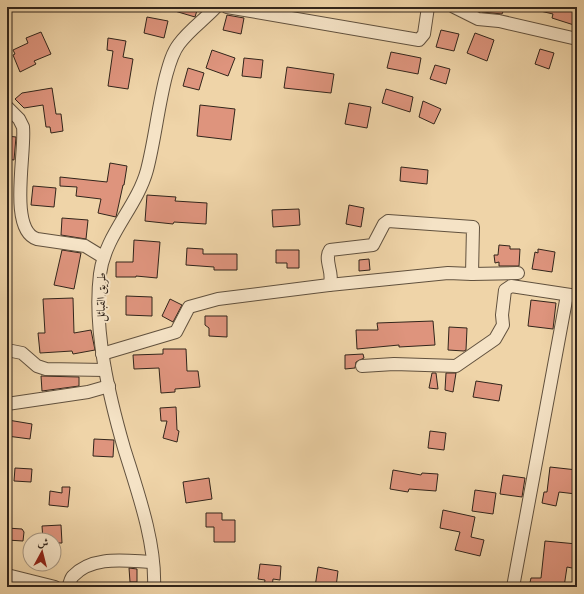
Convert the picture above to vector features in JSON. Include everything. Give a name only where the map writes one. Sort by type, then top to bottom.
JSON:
[{"type":"street","name":"طريق القبائل","points":[[154,587],[152,562],[142,510],[102,354],[100,292],[103,257],[144,181],[163,90],[174,52],[179,44],[216,7]]},
{"type":"street","points":[[227,7],[419,40],[424,34],[428,7]]},
{"type":"street","points":[[454,7],[478,18],[499,21],[577,39]]},
{"type":"street","points":[[7,107],[19,119],[23,127],[21,211],[26,232],[32,238],[84,246],[103,257]]},
{"type":"street","points":[[329,285],[331,279],[329,251],[333,249],[368,247],[374,245],[381,228],[388,221],[473,227],[472,274]]},
{"type":"street","points":[[102,354],[176,332],[189,307],[218,299],[329,285],[448,273],[518,273]]},
{"type":"street","points":[[362,366],[394,364],[456,366],[496,339],[503,325],[502,315],[505,290],[511,286],[572,295],[513,587]]},
{"type":"street","points":[[7,350],[22,353],[37,366],[46,369],[105,370]]},
{"type":"street","points":[[7,404],[88,392],[109,386]]},
{"type":"street","points":[[68,587],[72,578],[77,572],[104,561],[152,562]]},
{"type":"street","points":[[7,575],[55,587]]},
{"type":"building","points":[[168,7],[198,7],[195,17],[168,9]]},
{"type":"building","points":[[484,7],[505,7],[502,14],[482,12]]},
{"type":"building","points":[[537,7],[577,7],[577,26],[552,18],[553,14],[536,10]]},
{"type":"building","points":[[227,15],[244,18],[241,34],[223,30]]},
{"type":"building","points":[[147,17],[168,21],[164,38],[144,33]]},
{"type":"building","points":[[441,30],[459,34],[454,51],[436,47]]},
{"type":"building","points":[[41,32],[51,54],[34,61],[36,64],[20,72],[13,55],[15,54],[13,50],[28,43],[26,38]]},
{"type":"building","points":[[475,33],[494,40],[487,61],[467,53]]},
{"type":"building","points":[[108,38],[126,41],[123,57],[133,59],[128,89],[108,86],[113,51],[107,50]]},
{"type":"building","points":[[540,49],[554,53],[549,69],[535,64]]},
{"type":"building","points":[[212,50],[235,58],[228,76],[206,68]]},
{"type":"building","points":[[391,52],[421,58],[418,74],[387,68]]},
{"type":"building","points":[[244,58],[263,60],[261,78],[242,76]]},
{"type":"building","points":[[435,65],[450,69],[446,84],[430,79]]},
{"type":"building","points":[[287,67],[334,74],[331,93],[284,88]]},
{"type":"building","points":[[188,68],[204,73],[199,90],[183,86]]},
{"type":"building","points":[[52,88],[56,114],[61,114],[63,131],[51,133],[50,127],[46,127],[43,105],[24,108],[15,99],[22,93]]},
{"type":"building","points":[[386,89],[413,97],[410,112],[382,103]]},
{"type":"building","points":[[423,101],[441,109],[434,124],[419,117]]},
{"type":"building","points":[[349,103],[371,107],[367,128],[345,124]]},
{"type":"building","points":[[200,105],[235,109],[231,140],[197,136]]},
{"type":"building","points":[[7,136],[16,137],[14,160],[7,159]]},
{"type":"building","points":[[110,163],[127,166],[116,217],[98,213],[101,199],[76,196],[77,187],[60,186],[60,177],[107,182]]},
{"type":"building","points":[[401,167],[428,170],[427,184],[400,181]]},
{"type":"building","points":[[33,186],[56,188],[54,207],[31,205]]},
{"type":"building","points":[[147,195],[176,197],[175,201],[207,203],[206,224],[174,222],[173,224],[145,221]]},
{"type":"building","points":[[349,205],[364,208],[361,227],[346,224]]},
{"type":"building","points":[[299,209],[300,225],[273,227],[272,210]]},
{"type":"building","points":[[62,218],[88,220],[86,239],[61,235]]},
{"type":"building","points":[[134,240],[160,242],[157,278],[136,276],[116,277],[116,262],[133,262]]},
{"type":"building","points":[[499,245],[510,246],[510,249],[520,249],[519,266],[499,266],[499,262],[495,263],[494,255],[498,255]]},
{"type":"building","points":[[187,248],[203,249],[203,254],[237,254],[237,270],[214,270],[214,267],[186,265]]},
{"type":"building","points":[[538,249],[555,252],[552,272],[532,269],[535,252],[538,253]]},
{"type":"building","points":[[62,250],[81,253],[74,289],[54,285]]},
{"type":"building","points":[[276,250],[299,250],[299,268],[287,268],[287,263],[276,263]]},
{"type":"building","points":[[369,259],[370,270],[359,271],[359,260]]},
{"type":"building","points":[[126,296],[152,297],[152,316],[126,315]]},
{"type":"building","points":[[73,298],[74,333],[91,330],[95,350],[73,354],[72,351],[40,353],[38,333],[45,333],[43,299]]},
{"type":"building","points":[[170,299],[182,305],[173,322],[162,316]]},
{"type":"building","points":[[531,300],[556,303],[553,329],[528,326]]},
{"type":"building","points":[[205,316],[227,316],[227,337],[209,336],[209,328],[205,325]]},
{"type":"building","points":[[433,321],[435,345],[399,347],[399,345],[357,349],[356,330],[378,330],[377,323]]},
{"type":"building","points":[[449,327],[467,328],[466,350],[448,350]]},
{"type":"building","points":[[163,349],[186,349],[187,371],[198,371],[200,387],[175,389],[175,392],[161,393],[159,368],[134,369],[133,355],[163,354]]},
{"type":"building","points":[[363,354],[364,358],[356,362],[355,368],[345,369],[345,355]]},
{"type":"building","points":[[432,373],[436,373],[438,389],[429,388]]},
{"type":"building","points":[[446,373],[456,373],[453,392],[445,390]]},
{"type":"building","points":[[41,376],[79,377],[79,386],[42,391]]},
{"type":"building","points":[[476,381],[502,385],[499,401],[473,397]]},
{"type":"building","points":[[176,407],[177,430],[179,431],[177,442],[163,438],[167,421],[161,421],[160,408]]},
{"type":"building","points":[[8,420],[32,424],[30,439],[7,436]]},
{"type":"building","points":[[430,431],[446,433],[444,450],[428,448]]},
{"type":"building","points":[[94,439],[114,440],[113,457],[93,456]]},
{"type":"building","points":[[550,467],[577,470],[576,494],[559,492],[556,506],[542,503],[544,492],[547,492]]},
{"type":"building","points":[[15,468],[32,469],[31,482],[14,481]]},
{"type":"building","points":[[393,470],[421,475],[422,473],[438,474],[436,491],[409,489],[408,492],[390,489]]},
{"type":"building","points":[[503,475],[525,478],[522,497],[500,494]]},
{"type":"building","points":[[209,478],[212,499],[186,503],[183,482]]},
{"type":"building","points":[[62,487],[70,487],[68,507],[49,505],[50,491],[62,493]]},
{"type":"building","points":[[475,490],[496,493],[493,514],[472,511]]},
{"type":"building","points":[[443,510],[475,517],[471,537],[484,540],[480,556],[455,550],[460,532],[440,528]]},
{"type":"building","points":[[206,513],[222,513],[222,520],[235,520],[235,542],[214,542],[214,527],[206,527]]},
{"type":"building","points":[[61,525],[61,532],[42,532],[42,526]]},
{"type":"building","points":[[7,528],[22,529],[24,532],[22,532],[22,541],[7,540]]},
{"type":"building","points":[[545,541],[577,544],[577,569],[567,567],[564,587],[529,587],[531,578],[541,578]]},
{"type":"building","points":[[260,564],[281,566],[280,580],[273,579],[272,587],[264,586],[265,580],[258,579]]},
{"type":"building","points":[[318,567],[338,571],[336,587],[315,587]]},
{"type":"building","points":[[129,568],[137,569],[137,582],[130,582]]}]
